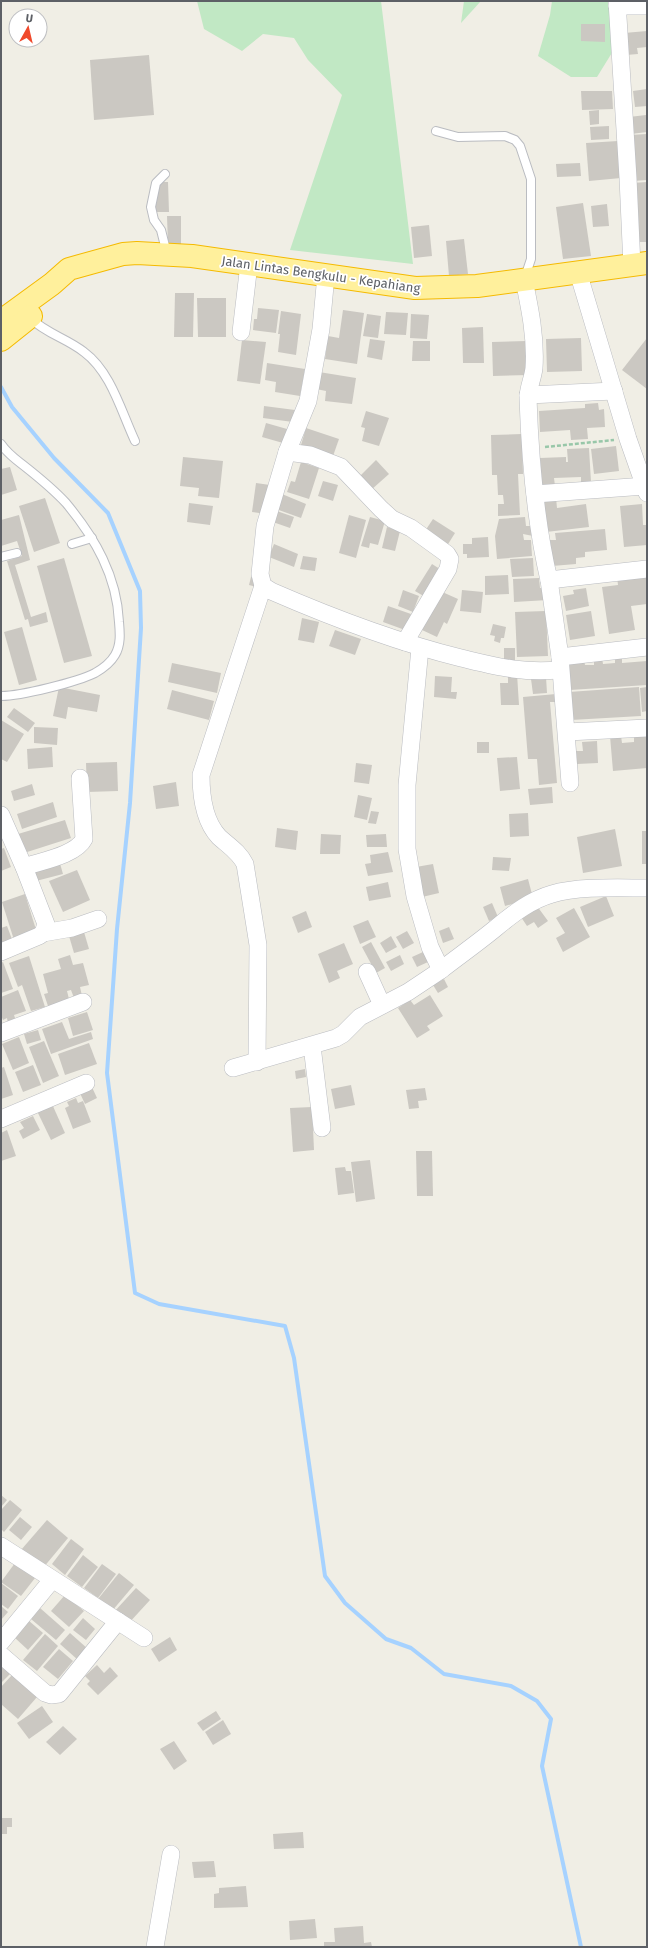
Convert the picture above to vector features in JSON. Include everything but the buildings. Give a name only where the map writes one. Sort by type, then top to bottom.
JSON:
[{"type":"highway","name":"Jalan Lintas Bengkulu - Kepahiang","points":[[1,321],[52,284],[69,269],[123,254],[137,253],[167,255],[249,264],[415,288],[477,286],[639,265]]},
{"type":"highway","points":[[1,340],[56,295],[69,269]]},
{"type":"street","points":[[639,265],[628,178],[617,4],[647,6]]},
{"type":"street","points":[[241,332],[249,264]]},
{"type":"street","points":[[535,494],[646,489],[628,439],[578,272]]},
{"type":"street","points":[[326,275],[321,328],[308,401],[287,452],[265,526],[260,574],[264,586],[271,592],[332,617],[413,645],[516,671],[540,672],[560,663],[647,647]]},
{"type":"street","points":[[524,280],[533,325],[534,367],[528,395],[535,494],[540,543],[549,580],[560,663],[570,783]]},
{"type":"street","points":[[528,395],[614,391]]},
{"type":"street","points":[[287,452],[310,455],[341,467],[392,519],[411,528],[456,560],[448,569],[413,645],[407,785],[407,849],[415,896],[430,947],[441,970]]},
{"type":"street","points":[[549,580],[647,569]]},
{"type":"street","points":[[256,1062],[258,945],[245,864],[242,858],[219,837],[211,826],[201,791],[201,775],[264,586]]},
{"type":"street","points":[[566,732],[647,728]]},
{"type":"street","points":[[24,867],[77,849],[81,845],[84,839],[80,778]]},
{"type":"street","points":[[1,815],[45,918],[46,924],[43,933]]},
{"type":"street","points":[[233,1068],[312,1046],[343,1034],[360,1017],[408,992],[441,970],[508,918],[538,899],[568,891],[647,888]]},
{"type":"street","points":[[1,952],[43,933],[72,928],[98,919]]},
{"type":"street","points":[[367,972],[382,1005]]},
{"type":"street","points":[[1,1034],[83,1002]]},
{"type":"street","points":[[312,1046],[322,1128]]},
{"type":"street","points":[[1,1119],[86,1083]]},
{"type":"street","points":[[1,1546],[144,1638]]},
{"type":"street","points":[[1,1642],[52,1580]]},
{"type":"street","points":[[1,1655],[45,1692],[52,1695],[59,1694],[118,1621]]},
{"type":"street","points":[[155,1947],[171,1854]]},
{"type":"lane","points":[[436,131],[458,137],[505,136],[515,140],[520,146],[531,179],[531,259],[524,280]]},
{"type":"lane","points":[[165,174],[156,183],[151,207],[154,220],[161,230],[167,255]]},
{"type":"lane","points":[[29,318],[42,329],[84,352],[99,365],[113,390],[135,441]]},
{"type":"lane","points":[[1,444],[4,455],[22,464],[65,502],[92,538],[108,566],[118,602],[120,633],[116,654],[99,670],[80,679],[20,694],[1,696]]},
{"type":"lane","points":[[72,544],[92,538]]},
{"type":"lane","points":[[1,557],[17,553]]},
{"type":"path","points":[[531,449],[628,439]]},
{"type":"green space","points":[[197,1],[381,1],[413,264],[290,250],[342,95],[308,60],[294,38],[263,34],[242,51],[204,29]]},
{"type":"green space","points":[[464,1],[481,1],[461,23]]},
{"type":"green space","points":[[552,1],[623,1],[618,43],[597,77],[571,77],[538,56],[550,15]]},
{"type":"waterway","points":[[1,387],[12,407],[54,458],[108,513],[140,591],[141,628],[130,803],[117,929],[107,1073],[135,1293],[159,1304],[285,1326],[294,1358],[325,1576],[345,1603],[386,1639],[411,1648],[444,1674],[511,1686],[537,1701],[551,1719],[542,1766],[581,1947]]}]
